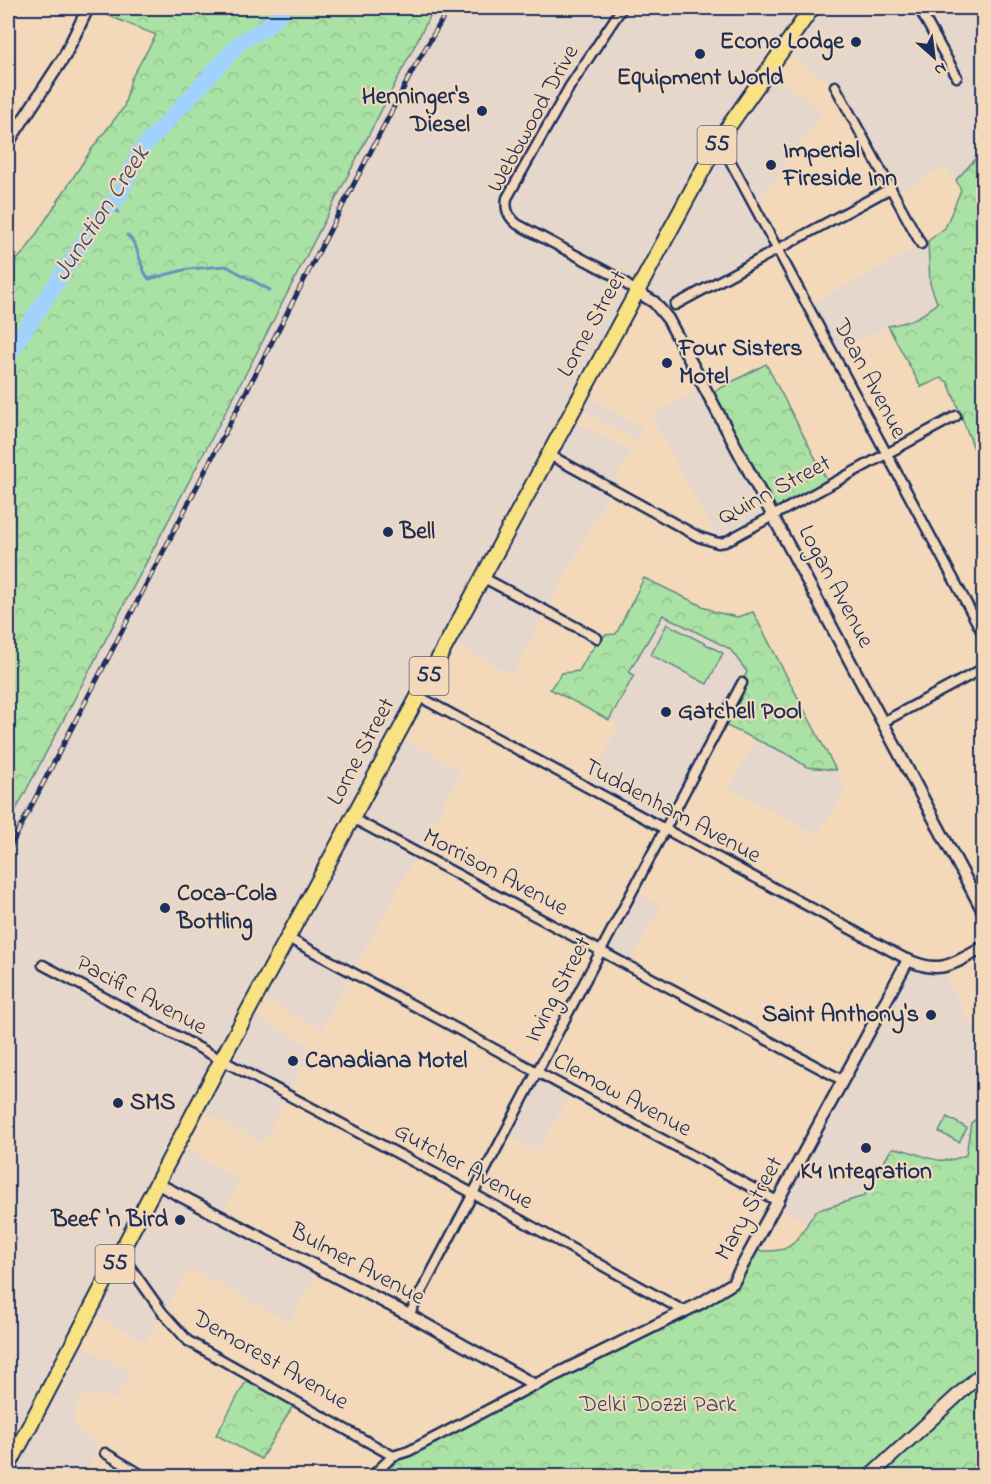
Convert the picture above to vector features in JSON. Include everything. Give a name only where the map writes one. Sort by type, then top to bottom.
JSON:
[{"type":"main road","name":"Lorne Street","points":[[8,1467],[221,1061],[719,140],[812,8]]},
{"type":"main road","points":[[870,1476],[984,1371]]},
{"type":"street","points":[[8,143],[64,57],[88,8]]},
{"type":"street","name":"Webbwood Drive","points":[[622,8],[570,86],[506,206],[509,215],[517,224],[613,275],[637,292]]},
{"type":"street","points":[[919,8],[957,77]]},
{"type":"street","points":[[835,86],[921,244]]},
{"type":"street","name":"Dean Avenue","points":[[719,140],[984,636]]},
{"type":"street","points":[[675,305],[891,188]]},
{"type":"street","name":"Logan Avenue","points":[[637,292],[654,303],[668,318],[984,912]]},
{"type":"street","name":"Quinn Street","points":[[548,454],[711,541],[725,542],[956,416]]},
{"type":"street","points":[[482,577],[597,638]]},
{"type":"street","points":[[883,722],[984,668]]},
{"type":"street","name":"Irving Street","points":[[409,1315],[742,683]]},
{"type":"street","name":"Tuddenham Avenue","points":[[418,696],[908,960]]},
{"type":"street","name":"Morrison Avenue","points":[[352,818],[843,1080]]},
{"type":"street","name":"Clemow Avenue","points":[[288,938],[779,1202]]},
{"type":"street","points":[[908,960],[927,969],[942,968],[984,947]]},
{"type":"street","name":"Mary Street","points":[[372,1476],[393,1456],[409,1451],[684,1311],[733,1283],[779,1202],[908,960]]},
{"type":"street","name":"Pacific Avenue","points":[[43,965],[221,1061]]},
{"type":"street","name":"Gutcher Avenue","points":[[221,1061],[472,1194],[684,1311]]},
{"type":"street","name":"Bulmer Avenue","points":[[158,1184],[409,1315],[535,1385]]},
{"type":"street","name":"Demorest Avenue","points":[[121,1254],[162,1312],[189,1341],[393,1456]]},
{"type":"street","points":[[105,1453],[144,1476]]},
{"type":"shaded area","points":[[434,8],[983,8],[983,151],[956,180],[943,168],[895,194],[837,86],[782,50],[767,72],[823,111],[756,205],[779,250],[665,313],[638,292],[582,393],[644,428],[637,441],[575,406],[569,418],[631,451],[513,675],[449,641],[398,736],[462,771],[322,1029],[258,996],[249,1013],[313,1047],[288,1095],[262,1143],[198,1108],[179,1145],[241,1180],[220,1217],[319,1269],[290,1322],[190,1268],[145,1342],[91,1312],[75,1342],[132,1373],[115,1400],[92,1392],[79,1401],[74,1412],[74,1428],[96,1440],[95,1456],[83,1476],[71,1474],[54,1465],[47,1476],[8,1476],[8,825],[254,358]]},
{"type":"shaded area","points":[[928,241],[930,283],[937,303],[924,315],[911,322],[887,326],[834,354],[809,305]]},
{"type":"shaded area","points":[[705,386],[775,516],[719,543],[651,416]]},
{"type":"shaded area","points":[[663,614],[730,650],[747,672],[665,831],[586,788],[619,727],[609,720],[634,675],[629,672]]},
{"type":"shaded area","points":[[755,741],[787,754],[807,767],[836,770],[847,790],[817,835],[729,788]]},
{"type":"shaded area","points":[[634,891],[661,906],[628,965],[602,951]]},
{"type":"shaded area","points":[[908,961],[942,969],[983,1046],[983,1114],[971,1123],[967,1155],[951,1161],[934,1161],[906,1150],[883,1163],[864,1196],[816,1211],[807,1223],[777,1206]]},
{"type":"shaded area","points":[[535,1073],[571,1092],[539,1151],[504,1133]]},
{"type":"green space","points":[[90,8],[434,8],[254,358],[8,825],[8,269],[26,250],[91,150],[124,107],[131,79],[156,35]]},
{"type":"green space","points":[[983,151],[983,472],[948,382],[941,378],[921,387],[888,326],[914,319],[937,303],[930,283],[928,241],[945,228],[961,190],[956,180]]},
{"type":"green space","points":[[766,364],[830,486],[775,516],[709,394]]},
{"type":"green space","points":[[644,578],[715,612],[737,617],[753,612],[836,770],[807,767],[787,754],[720,723],[747,672],[730,649],[663,615],[629,672],[634,675],[609,720],[550,689],[562,673],[579,671],[589,653],[605,635],[616,634]]},
{"type":"green space","points":[[667,624],[723,653],[707,684],[651,655]]},
{"type":"green space","name":"Delki Dozzi Park","points":[[983,1114],[983,1476],[373,1476],[393,1457],[727,1289],[752,1250],[766,1251],[786,1248],[798,1238],[816,1211],[864,1196],[892,1148],[937,1160],[955,1159],[966,1155],[971,1123]]},
{"type":"green space","points":[[947,1117],[967,1128],[959,1142],[939,1132]]},
{"type":"green space","points":[[249,1376],[296,1401],[261,1459],[216,1435]]},
{"type":"waterway","name":"Junction Creek","points":[[8,356],[101,215],[121,194],[138,153],[242,41],[265,28],[285,8]]},
{"type":"waterway","points":[[115,204],[118,212]]},
{"type":"waterway","points":[[127,235],[135,245],[149,279],[188,269],[226,266],[270,290]]},
{"type":"waterway","points":[[976,592],[984,588]]},
{"type":"railway","points":[[8,851],[414,68],[449,8]]},
{"type":"place","name":"Econo Lodge","points":[[856,42]]},
{"type":"place","name":"Equipment World","points":[[700,54]]},
{"type":"place","name":"Henninger's Diesel","points":[[482,111]]},
{"type":"place","name":"Imperial Fireside Inn","points":[[771,165]]},
{"type":"place","name":"Four Sisters Motel","points":[[667,363]]},
{"type":"place","name":"Bell","points":[[388,532]]},
{"type":"place","name":"Gatchell Pool","points":[[666,712]]},
{"type":"place","name":"Coca-Cola Bottling","points":[[165,908]]},
{"type":"place","name":"Saint Anthony's","points":[[931,1015]]},
{"type":"place","name":"Canadiana Motel","points":[[293,1061]]},
{"type":"place","name":"SMS","points":[[118,1103]]},
{"type":"place","name":"K4 Integration","points":[[866,1148]]},
{"type":"place","name":"Beef 'n Bird","points":[[180,1220]]}]
